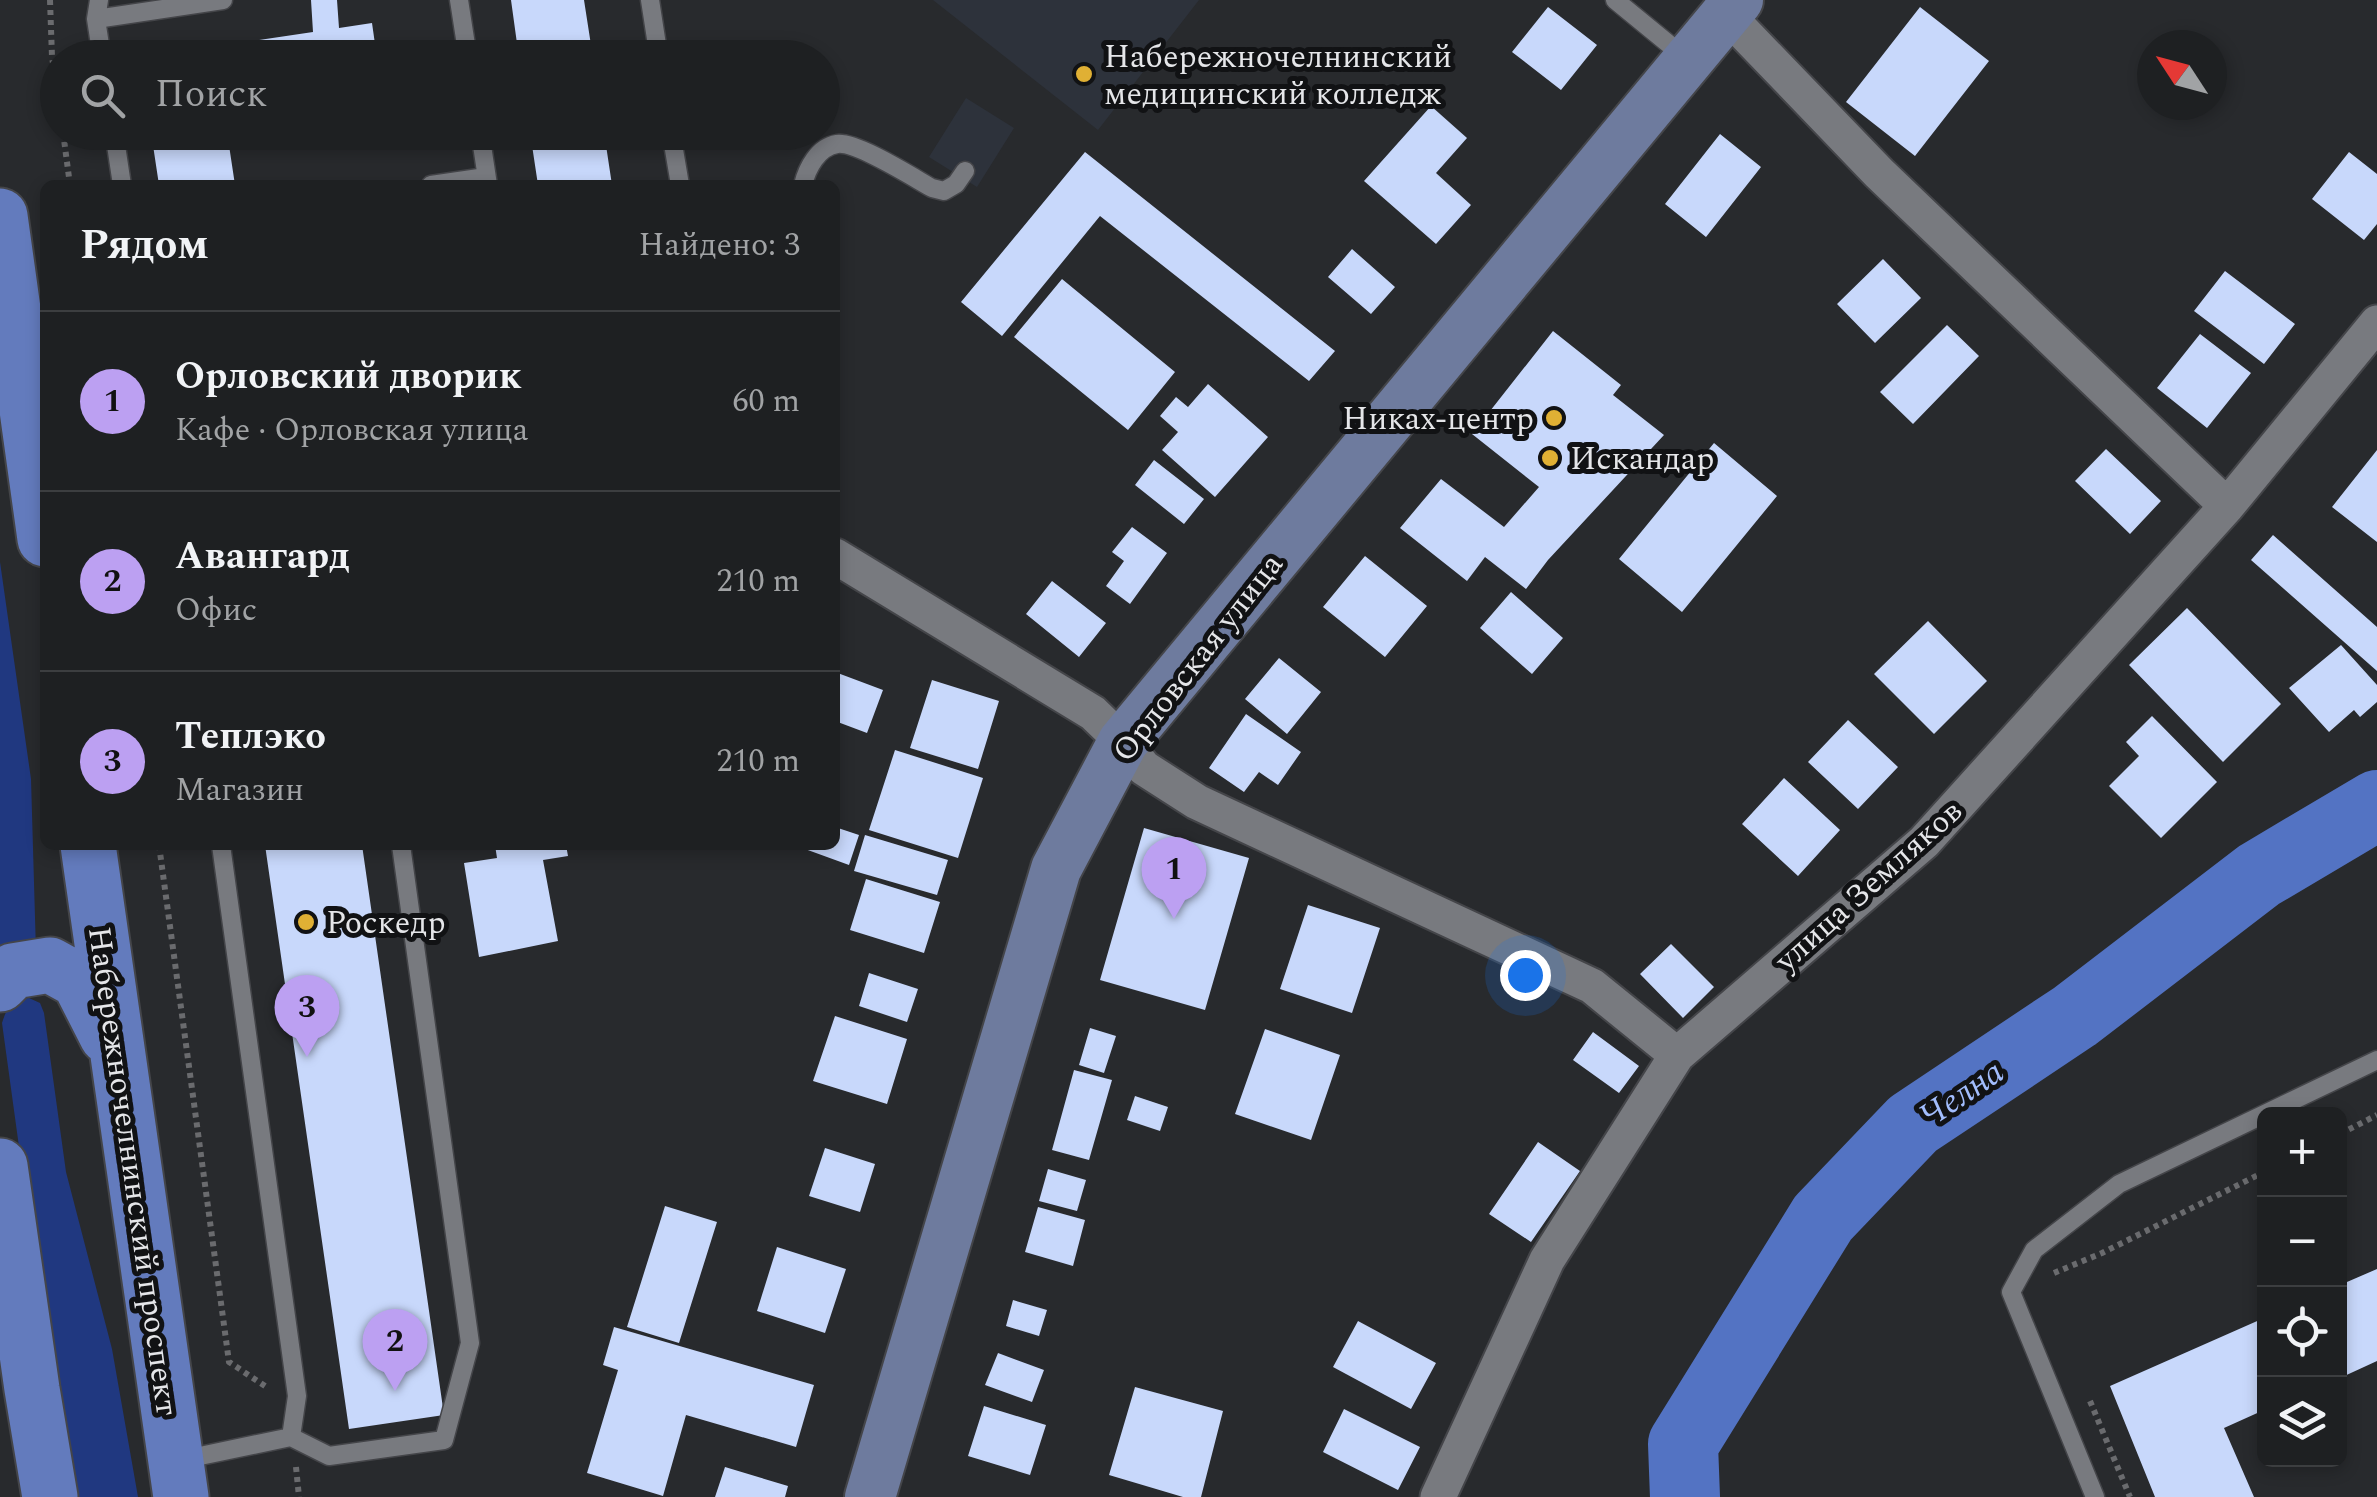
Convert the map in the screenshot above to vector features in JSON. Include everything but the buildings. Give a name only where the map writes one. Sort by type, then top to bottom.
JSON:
[{"type":"main road","points":[[0,216],[40,503]]},
{"type":"main road","name":"Набережночелнинский проспект","points":[[89,850],[178,1479]]},
{"type":"main road","points":[[0,984],[13,971],[50,965],[79,981],[117,1057]]},
{"type":"main road","points":[[0,1166],[50,1497]]},
{"type":"street","name":"Орловская улица","points":[[870,1497],[1056,870],[1123,742],[1732,7]]},
{"type":"street","points":[[1732,7],[1879,173],[2227,506]]},
{"type":"street","name":"улица Земляков","points":[[1438,1497],[1547,1260],[1677,1055],[1924,842],[2227,506],[2377,323]]},
{"type":"street","points":[[840,559],[1094,713],[1144,768],[1198,802],[1592,986],[1677,1055]]},
{"type":"lane","points":[[99,0],[96,20],[99,40]]},
{"type":"lane","points":[[96,20],[223,0]]},
{"type":"lane","points":[[459,0],[465,40]]},
{"type":"lane","points":[[650,0],[656,40]]},
{"type":"lane","points":[[1615,0],[1687,59]]},
{"type":"lane","points":[[840,144],[856,146],[944,191],[956,184],[965,171]]},
{"type":"lane","points":[[117,150],[121,180]]},
{"type":"lane","points":[[483,150],[487,180]]},
{"type":"lane","points":[[674,150],[679,180]]},
{"type":"lane","points":[[804,180],[806,170],[825,150]]},
{"type":"lane","points":[[221,850],[297,1396],[291,1437]]},
{"type":"lane","points":[[178,1479],[291,1437],[329,1456],[444,1440],[470,1343],[402,850]]},
{"type":"lane","points":[[2095,1497],[2010,1292],[2034,1250],[2118,1184],[2377,1060]]},
{"type":"path","points":[[50,0],[51,40]]},
{"type":"path","points":[[65,150],[69,180]]},
{"type":"path","points":[[160,850],[229,1362],[280,1396],[291,1437],[299,1497]]},
{"type":"path","points":[[2347,1131],[2377,1116]]},
{"type":"path","points":[[2010,1292],[2102,1253],[2257,1176]]},
{"type":"shaded area","name":"Набережночелнинский медицинский колледж","points":[[933,0],[1199,0],[1098,130]]},
{"type":"shaded area","points":[[966,98],[1014,128],[977,187],[929,157]]},
{"type":"shaded area","points":[[0,562],[31,779],[36,952],[0,952]]},
{"type":"shaded area","points":[[29,998],[40,1003],[44,1013],[66,1172],[112,1349],[138,1497],[73,1497],[2,1023],[11,1005]]},
{"type":"waterway","name":"Челна","points":[[1685,1497],[1683,1444],[1823,1218],[1913,1124],[2075,1016],[2259,875],[2377,805]]},
{"type":"place","name":"Набережночелнинский медицинский колледж","points":[[1084,74]]},
{"type":"place","name":"Никах-центр","points":[[1554,418]]},
{"type":"place","name":"Искандар","points":[[1550,458]]},
{"type":"place","name":"Орловский дворик","points":[[1174,919]]},
{"type":"place","name":"Роскедр","points":[[306,922]]},
{"type":"place","name":"Теплэко","points":[[307,1057]]},
{"type":"place","name":"Авангард","points":[[395,1391]]}]
